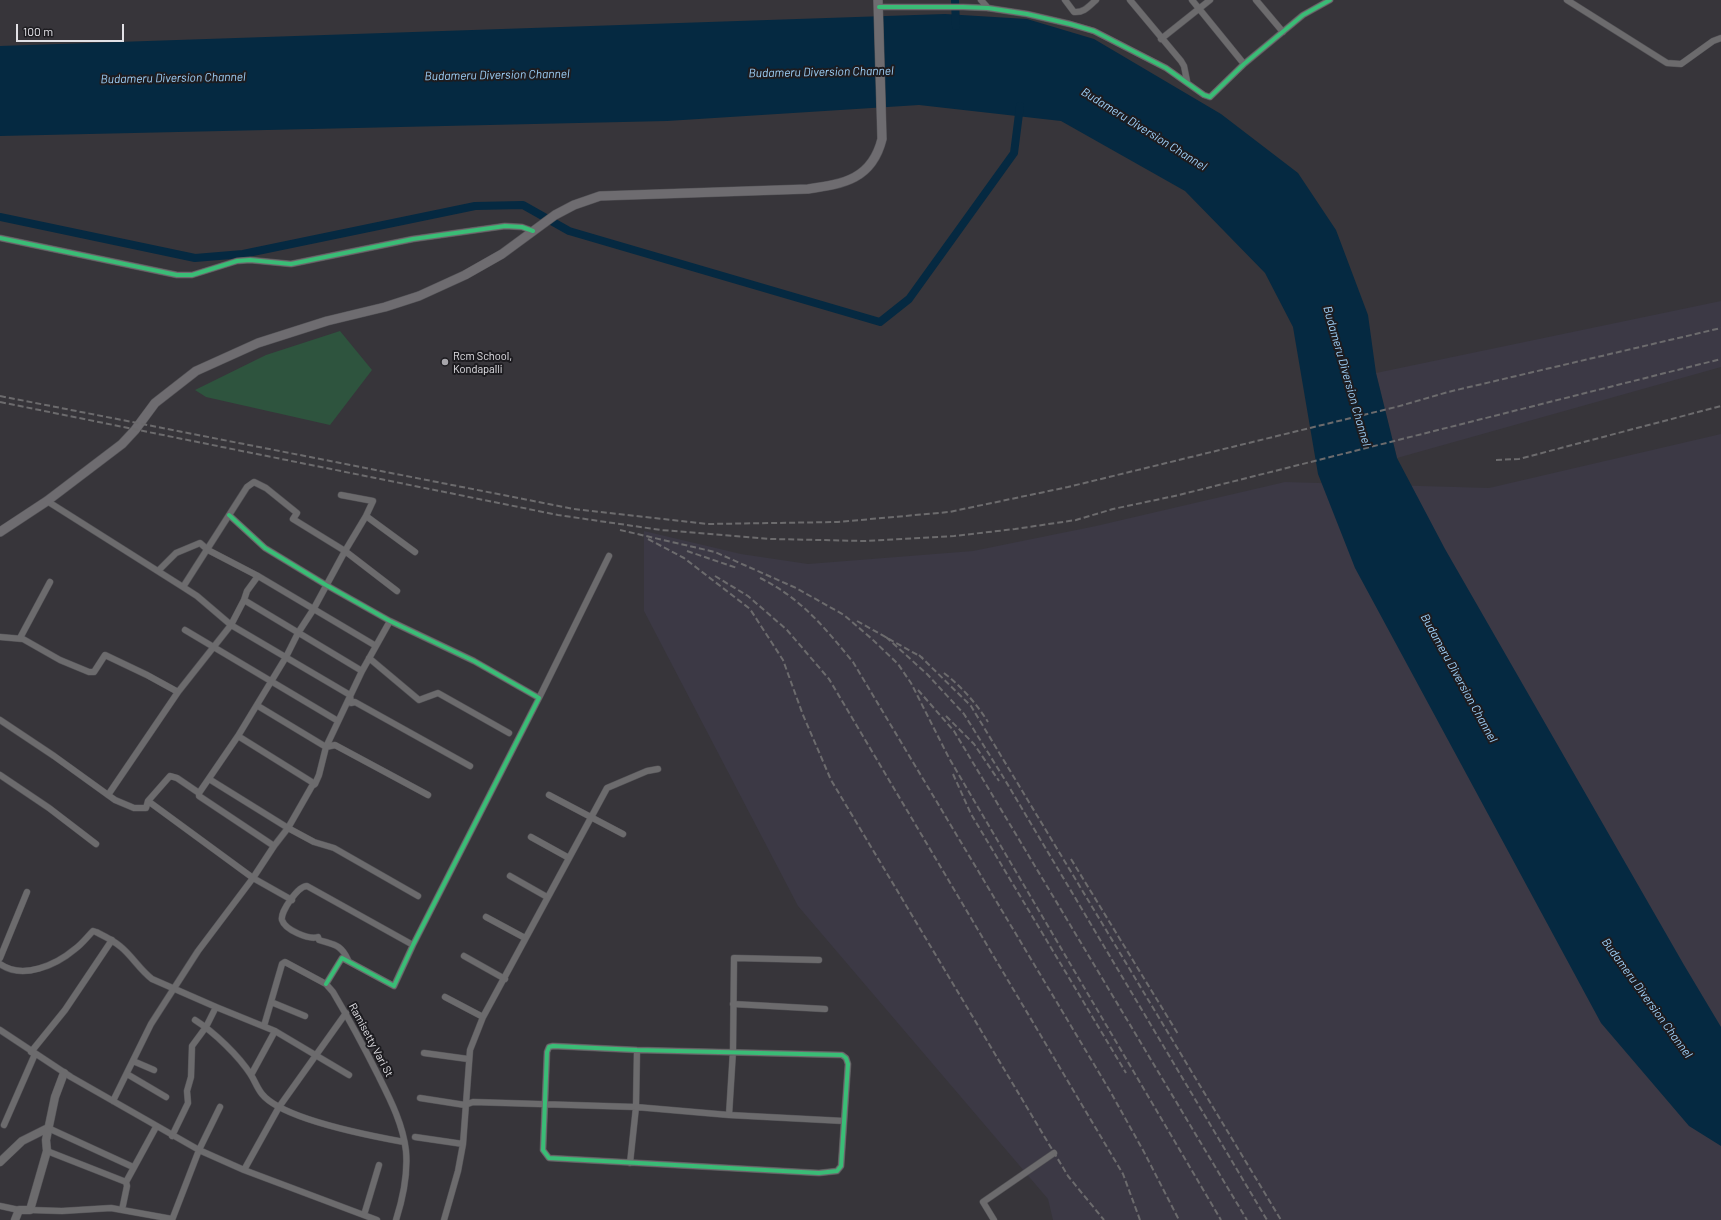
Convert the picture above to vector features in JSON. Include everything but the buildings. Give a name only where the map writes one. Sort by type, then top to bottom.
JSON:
[{"type":"main road","points":[[0,532],[47,501],[122,444],[135,430],[155,403],[196,371],[258,343],[328,321],[385,307],[419,296],[465,275],[502,254],[555,215],[574,205],[600,196],[808,189],[836,185],[856,178],[870,165],[879,150],[882,139],[880,126],[879,3]]},
{"type":"street","points":[[981,0],[988,8]]},
{"type":"street","points":[[1064,0],[1074,12],[1081,12],[1096,0]]},
{"type":"street","points":[[1130,0],[1161,39],[1181,61],[1184,66],[1187,81]]},
{"type":"street","points":[[1192,0],[1244,64]]},
{"type":"street","points":[[1161,39],[1210,0]]},
{"type":"street","points":[[1256,0],[1283,32]]},
{"type":"street","points":[[879,3],[988,8],[1027,14],[1094,31],[1166,68],[1187,81],[1204,95],[1210,97],[1244,64],[1303,15],[1330,0]]},
{"type":"street","points":[[1567,0],[1661,59],[1674,64],[1682,64],[1713,41],[1721,38]]},
{"type":"street","points":[[0,238],[177,275],[192,275],[237,261],[250,260],[291,264],[413,239],[505,226],[522,227],[533,231]]},
{"type":"street","points":[[183,587],[249,484],[254,482],[258,483],[297,513],[293,520],[345,550],[397,592]]},
{"type":"street","points":[[199,793],[258,706],[298,633],[313,610],[345,550],[366,516],[373,501],[341,496]]},
{"type":"street","points":[[47,501],[183,587],[231,625],[350,695]]},
{"type":"street","points":[[229,515],[265,548],[326,585],[390,621],[474,661],[539,698]]},
{"type":"street","points":[[366,516],[415,552]]},
{"type":"street","points":[[158,571],[176,552],[200,543],[208,550],[258,576],[376,646]]},
{"type":"street","points":[[326,984],[341,958],[348,960],[380,980],[394,986],[413,945],[539,698],[609,556]]},
{"type":"street","points":[[108,795],[178,692],[231,625],[247,591],[258,576]]},
{"type":"street","points":[[20,638],[50,582]]},
{"type":"street","points":[[244,600],[362,671]]},
{"type":"street","points":[[113,1100],[151,1024],[175,989],[198,951],[253,878],[288,828],[312,786],[315,784],[322,767],[326,747],[362,671],[390,621]]},
{"type":"street","points":[[185,630],[338,721]]},
{"type":"street","points":[[0,637],[20,638],[60,660],[89,672],[94,672],[105,655],[148,675],[178,692]]},
{"type":"street","points":[[369,658],[419,700],[438,693],[509,733]]},
{"type":"street","points":[[350,695],[351,703],[355,702],[470,766]]},
{"type":"street","points":[[258,706],[326,747],[335,745],[428,795]]},
{"type":"street","points":[[0,720],[54,756],[115,800],[134,808],[146,808],[148,801],[170,776],[177,778],[199,793],[201,798],[274,846]]},
{"type":"street","points":[[238,736],[315,784]]},
{"type":"street","points":[[444,1220],[458,1171],[463,1144],[468,1059],[470,1050],[483,1018],[607,788],[647,771],[658,769]]},
{"type":"street","points":[[0,775],[49,808],[96,844]]},
{"type":"street","points":[[209,779],[288,828],[314,842],[334,848],[418,896]]},
{"type":"street","points":[[549,795],[623,834]]},
{"type":"street","points":[[148,801],[253,878],[292,900]]},
{"type":"street","points":[[531,837],[569,858]]},
{"type":"street","points":[[510,876],[547,897]]},
{"type":"street","points":[[348,960],[343,949],[339,946],[319,940],[318,937],[310,938],[304,936],[285,925],[282,918],[288,903],[292,900],[300,888],[307,886],[413,945]]},
{"type":"street","points":[[0,958],[27,892]]},
{"type":"street","points":[[486,916],[525,938]]},
{"type":"street","points":[[0,974],[2,966],[22,971],[32,971],[63,958],[94,931],[122,947],[152,979],[275,1031],[349,1075]]},
{"type":"street","points":[[4,1125],[33,1053],[65,1010],[112,940]]},
{"type":"street","points":[[464,956],[505,978]]},
{"type":"street","points":[[729,1115],[733,1051],[734,958],[819,960]]},
{"type":"street","name":"Ramisetty Vari St","points":[[264,1026],[274,988],[282,964],[285,962],[326,984],[333,992],[346,1013],[395,1109],[404,1142],[406,1170],[401,1204],[396,1220]]},
{"type":"street","points":[[445,997],[483,1018]]},
{"type":"street","points":[[271,1002],[305,1016]]},
{"type":"street","points":[[733,1004],[825,1010]]},
{"type":"street","points":[[172,1136],[188,1103],[187,1091],[191,1077],[192,1046],[206,1027],[216,1007]]},
{"type":"street","points":[[244,1170],[279,1107],[346,1013]]},
{"type":"street","points":[[195,1020],[206,1027],[233,1053],[251,1075],[262,1094],[274,1105],[324,1123],[404,1142]]},
{"type":"street","points":[[0,1030],[64,1073],[113,1100],[156,1127],[199,1150],[244,1170],[377,1220]]},
{"type":"street","points":[[251,1075],[275,1031]]},
{"type":"street","points":[[550,1047],[637,1050],[733,1051],[842,1055],[846,1058],[848,1064],[841,1166],[837,1171],[819,1173],[549,1158],[543,1150],[547,1052],[550,1047]]},
{"type":"street","points":[[630,1162],[636,1107],[637,1050]]},
{"type":"street","points":[[424,1053],[468,1059]]},
{"type":"street","points":[[133,1061],[154,1070]]},
{"type":"street","points":[[30,1210],[47,1151],[48,1128],[55,1097],[64,1073]]},
{"type":"street","points":[[127,1074],[166,1097]]},
{"type":"street","points":[[420,1098],[466,1105],[474,1102],[636,1107],[729,1115],[844,1122]]},
{"type":"street","points":[[0,1206],[20,1210],[62,1211],[111,1208],[172,1220],[199,1150],[220,1107]]},
{"type":"street","points":[[122,1210],[127,1186],[126,1182],[156,1127]]},
{"type":"street","points":[[0,1162],[22,1141],[48,1128]]},
{"type":"street","points":[[48,1128],[133,1167]]},
{"type":"street","points":[[415,1137],[463,1144]]},
{"type":"street","points":[[47,1151],[126,1182]]},
{"type":"street","points":[[994,1220],[983,1202],[1054,1153]]},
{"type":"street","points":[[364,1215],[379,1165]]},
{"type":"street","points":[[15,1220],[20,1210]]},
{"type":"shaded area","points":[[1721,301],[1721,367],[1397,458],[1376,373]]},
{"type":"shaded area","points":[[1721,434],[1721,1220],[1053,1220],[1048,1199],[798,906],[644,611],[644,531],[741,554],[808,564],[973,551],[1096,526],[1285,482],[1489,488]]},
{"type":"green space","points":[[340,331],[372,370],[330,425],[206,397],[195,390],[266,355]]},
{"type":"water","name":"Budameru Diversion Channel","points":[[945,14],[1027,19],[1094,39],[1221,114],[1298,173],[1336,230],[1368,315],[1376,373],[1397,458],[1445,549],[1721,1027],[1721,1146],[1689,1126],[1601,1023],[1355,568],[1318,474],[1293,327],[1265,273],[1185,191],[1061,121],[919,105],[667,121],[0,136],[0,46]]},
{"type":"waterway","points":[[955,0],[956,26]]},
{"type":"waterway","points":[[0,217],[195,258],[243,254],[475,206],[523,205],[569,231],[880,322],[909,299],[1014,153],[1020,106]]},
{"type":"railway","points":[[0,396],[574,509],[708,524],[838,522],[949,512],[1068,487],[1396,407],[1448,392],[1721,328]]},
{"type":"railway","points":[[0,402],[558,515],[661,530],[771,539],[866,541],[954,536],[1076,520],[1113,509],[1179,495],[1721,359]]},
{"type":"railway","points":[[1496,460],[1519,459],[1721,406]]},
{"type":"railway","points":[[620,530],[715,552],[796,588],[844,615],[898,664],[911,683],[949,758],[1221,1220]]},
{"type":"railway","points":[[648,539],[684,558],[750,609],[783,660],[803,715],[831,780],[1068,1176],[1104,1220]]},
{"type":"railway","points":[[687,551],[737,568]]},
{"type":"railway","points":[[715,576],[748,596],[787,630],[829,679],[1123,1174],[1140,1220]]},
{"type":"railway","points":[[760,578],[775,586],[800,604],[822,626],[853,662],[1110,1091],[1144,1152],[1179,1220]]},
{"type":"railway","points":[[857,621],[923,658]]},
{"type":"railway","points":[[886,637],[927,674],[964,714],[1002,775],[1267,1220]]},
{"type":"railway","points":[[919,655],[971,706],[1281,1220]]},
{"type":"railway","points":[[944,673],[957,684],[979,708],[988,722]]},
{"type":"railway","points":[[918,690],[954,731],[1247,1220]]},
{"type":"railway","points":[[946,716],[974,744],[999,781]]},
{"type":"railway","points":[[953,774],[971,814],[1126,1073]]},
{"type":"railway","points":[[1071,859],[1178,1034]]},
{"type":"cycle path","points":[[879,7],[988,8],[1027,14],[1070,24],[1094,31],[1166,68],[1204,95],[1210,97],[1244,64],[1303,15],[1330,0]]},
{"type":"cycle path","points":[[0,238],[177,275],[192,275],[237,261],[250,260],[291,264],[413,239],[505,226],[522,227],[533,231]]},
{"type":"cycle path","points":[[229,515],[265,548],[326,585],[390,621],[474,661],[539,698],[413,945],[394,986],[342,958],[326,984]]},
{"type":"cycle path","points":[[553,1046],[637,1050],[842,1055],[846,1058],[848,1064],[841,1166],[837,1171],[819,1173],[549,1158],[543,1150],[547,1052],[549,1047],[553,1046]]},
{"type":"place","name":"Rcm School, Kondapalli","points":[[445,362]]}]
